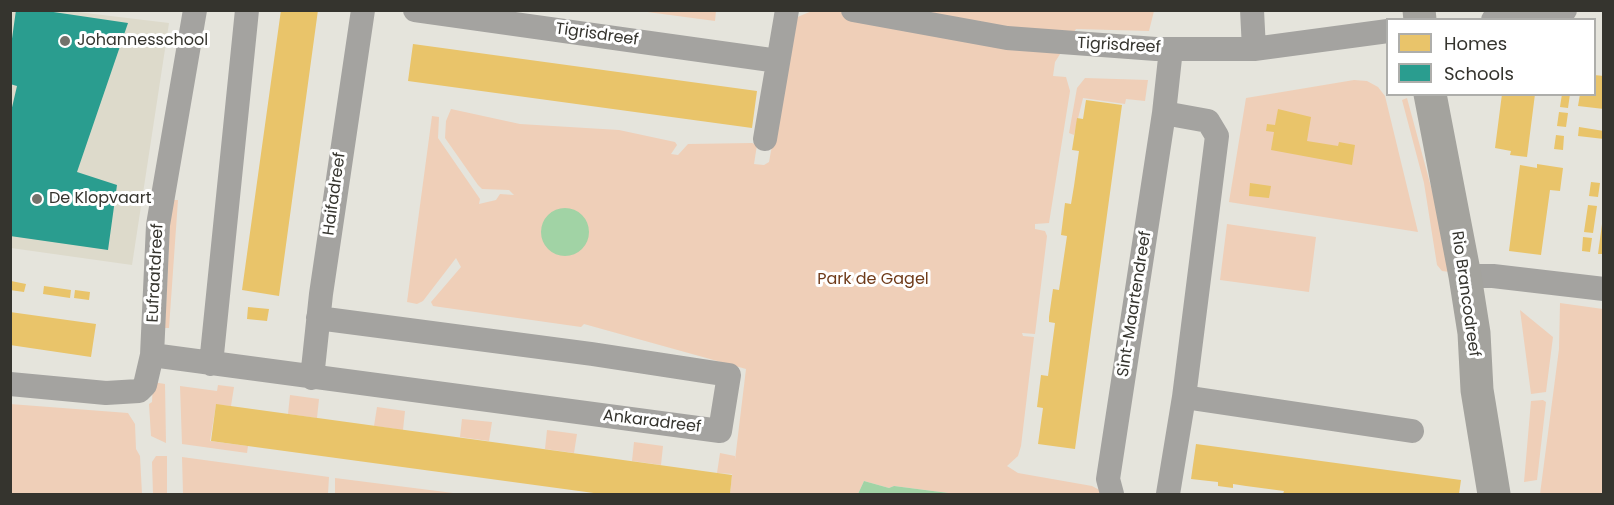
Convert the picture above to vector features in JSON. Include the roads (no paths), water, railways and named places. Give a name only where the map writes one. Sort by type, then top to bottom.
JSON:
[{"type":"street","name":"Eufraatdreef","points":[[10,384],[106,393],[139,391],[145,385],[152,355],[158,225],[195,10]]},
{"type":"street","points":[[211,364],[247,10]]},
{"type":"street","name":"Haifadreef","points":[[312,378],[318,318],[363,10]]},
{"type":"street","name":"Tigrisdreef","points":[[415,10],[778,61]]},
{"type":"street","points":[[765,139],[787,10]]},
{"type":"street","name":"Tigrisdreef","points":[[853,10],[1007,38],[1171,49],[1254,49],[1386,31]]},
{"type":"street","points":[[1252,10],[1254,49]]},
{"type":"street","points":[[1507,18],[1565,10]]},
{"type":"street","name":"Sint-Maartendreef","points":[[1112,495],[1108,479],[1164,113],[1171,49]]},
{"type":"street","name":"Rio Brancodreef","points":[[1430,96],[1465,276],[1474,333],[1477,390],[1494,495]]},
{"type":"street","points":[[1164,113],[1208,120],[1217,136],[1184,397],[1168,495]]},
{"type":"street","points":[[1465,276],[1493,276],[1604,289]]},
{"type":"street","name":"Ankaradreef","points":[[152,355],[720,431],[729,375],[592,354],[318,318]]},
{"type":"street","points":[[1184,397],[1412,431]]},
{"type":"place","name":"Johannesschool","points":[[65,41]]},
{"type":"place","name":"De Klopvaart","points":[[37,199]]},
{"type":"park label","name":"Park de Gagel","points":[[873,280]]}]
